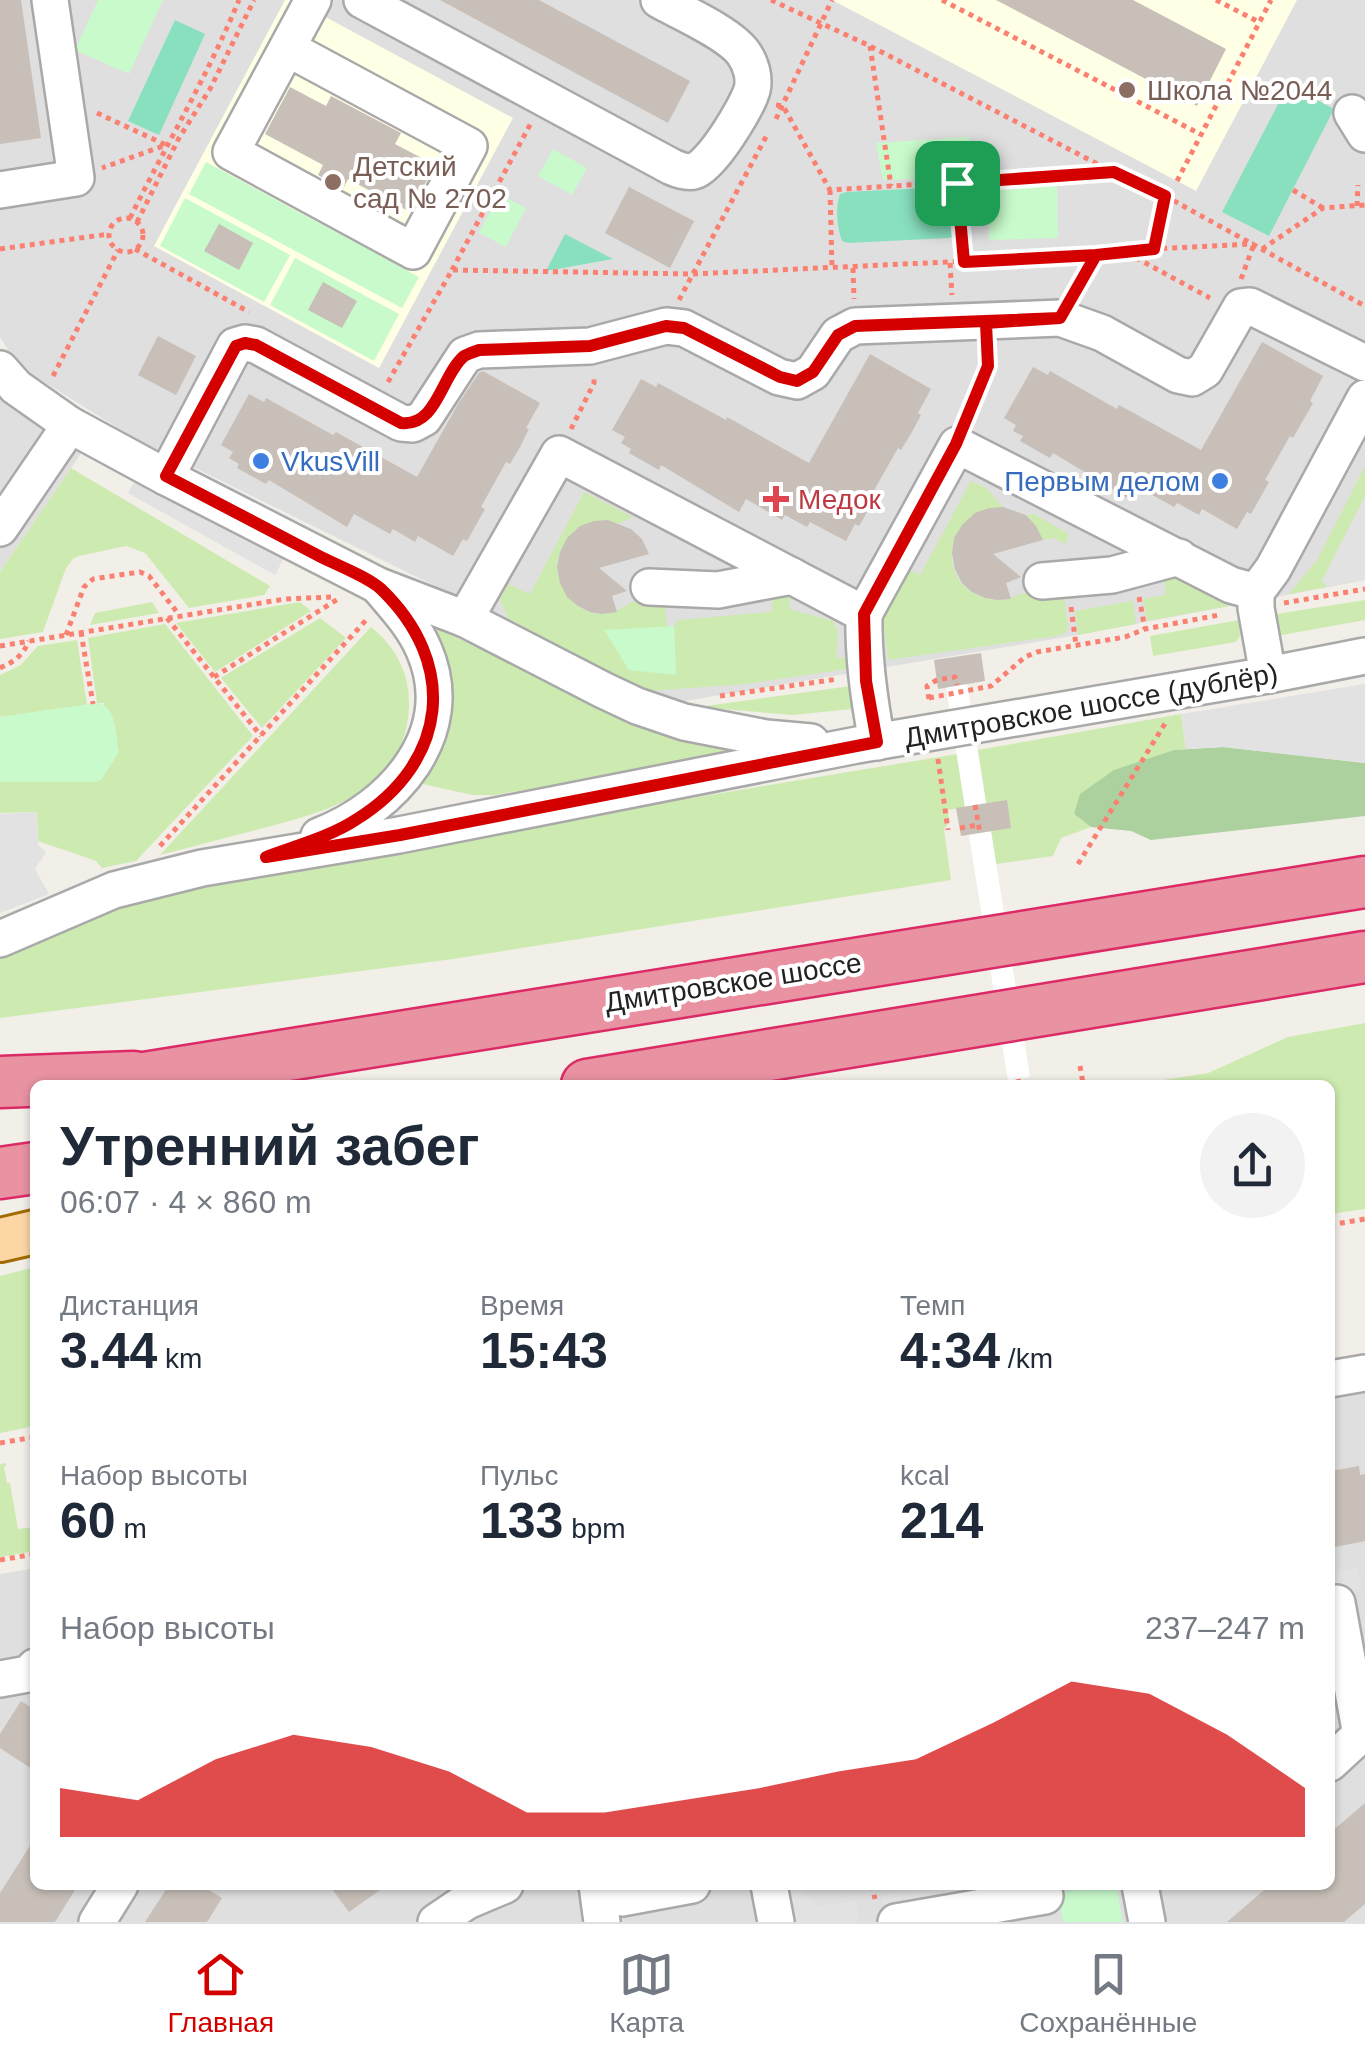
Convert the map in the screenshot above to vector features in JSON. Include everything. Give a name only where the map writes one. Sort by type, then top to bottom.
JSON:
[{"type":"highway","name":"Дмитровское шоссе","points":[[130,1080],[1365,882]]},
{"type":"highway","points":[[640,1080],[714,1073],[1365,958]]},
{"type":"highway","points":[[51,1080],[154,1076]]},
{"type":"highway","points":[[0,1082],[30,1081]]},
{"type":"highway","points":[[0,1101],[30,1097]]},
{"type":"highway","points":[[0,1173],[30,1169]]},
{"type":"main road","points":[[0,1240],[30,1233]]},
{"type":"street","points":[[0,190],[76,178],[50,0]]},
{"type":"street","points":[[287,48],[469,146],[413,250],[231,152],[312,0]]},
{"type":"street","points":[[362,0],[683,171],[695,171],[712,158],[748,99],[752,69],[742,50],[727,38],[659,0]]},
{"type":"street","points":[[166,476],[236,346],[245,343],[256,345],[401,423],[413,424],[424,418],[465,356],[479,350],[590,346],[666,326],[684,328],[780,377],[797,381],[813,372],[838,335],[855,326],[1060,318],[1102,333],[1192,378],[1205,370],[1241,307],[1250,306],[1365,362]]},
{"type":"street","points":[[0,369],[16,387],[70,425],[166,476],[357,589],[415,630],[426,654],[434,704],[416,761],[401,783],[366,814],[266,857]]},
{"type":"street","points":[[1268,675],[1256,600],[1365,398]]},
{"type":"street","points":[[0,528],[70,425]]},
{"type":"street","points":[[357,589],[465,619],[638,706],[684,722],[766,738],[867,744],[864,614],[956,444],[1256,600]]},
{"type":"street","points":[[465,619],[558,454],[864,614]]},
{"type":"street","points":[[1042,582],[1112,575],[1178,558]]},
{"type":"street","points":[[649,586],[718,590],[792,576]]},
{"type":"street","name":"Дмитровское шоссе (дублёр)","points":[[0,939],[114,890],[202,868],[400,835],[867,744],[1365,656]]},
{"type":"street","points":[[1335,1379],[1365,1373]]},
{"type":"street","points":[[1335,1758],[1357,1738],[1360,1730],[1344,1602]]},
{"type":"street","points":[[96,1922],[117,1890]]},
{"type":"street","points":[[436,1922],[467,1901],[493,1890]]},
{"type":"street","points":[[613,1902],[669,1890]]},
{"type":"street","points":[[770,1890],[776,1922]]},
{"type":"street","points":[[1141,1890],[1147,1922]]},
{"type":"street","points":[[896,1922],[1046,1901]]},
{"type":"path","points":[[134,220],[166,144],[220,45],[239,0]]},
{"type":"path","points":[[134,220],[210,89],[254,0]]},
{"type":"path","points":[[771,0],[1165,196],[1365,306]]},
{"type":"path","points":[[692,274],[783,106],[832,0]]},
{"type":"path","points":[[942,0],[1200,134]]},
{"type":"path","points":[[1216,0],[1259,22]]},
{"type":"path","points":[[1177,181],[1271,0]]},
{"type":"path","points":[[870,46],[891,188]]},
{"type":"path","points":[[65,99],[166,144]]},
{"type":"path","points":[[385,387],[544,99]]},
{"type":"path","points":[[748,99],[783,106],[830,190],[832,269]]},
{"type":"path","points":[[76,178],[166,144]]},
{"type":"path","points":[[830,190],[1114,172]]},
{"type":"path","points":[[957,183],[964,262]]},
{"type":"path","points":[[1262,249],[1323,208],[1361,205],[1358,185]]},
{"type":"path","points":[[1293,190],[1323,208]]},
{"type":"path","points":[[1154,249],[1165,196]]},
{"type":"path","points":[[123,218],[134,220],[143,233],[142,240],[136,249],[118,250],[109,234],[123,218]]},
{"type":"path","points":[[0,248],[109,234]]},
{"type":"path","points":[[452,270],[692,274],[1254,244]]},
{"type":"path","points":[[136,249],[252,314]]},
{"type":"path","points":[[38,404],[118,250]]},
{"type":"path","points":[[1124,252],[1238,313]]},
{"type":"path","points":[[1060,318],[1096,255]]},
{"type":"path","points":[[956,444],[988,366],[986,323]]},
{"type":"path","points":[[558,454],[594,383],[590,346]]},
{"type":"path","points":[[66,635],[84,587],[93,579],[140,572],[149,576],[180,616]]},
{"type":"path","points":[[0,646],[357,589]]},
{"type":"path","points":[[214,678],[357,589]]},
{"type":"path","points":[[157,849],[374,612],[357,589]]},
{"type":"path","points":[[957,685],[955,677],[930,682],[929,698],[991,686],[1025,657],[1037,652],[1125,637],[1256,600],[1365,589]]},
{"type":"path","points":[[166,618],[261,736]]},
{"type":"path","points":[[81,632],[93,704]]},
{"type":"path","points":[[0,668],[16,659],[28,641]]},
{"type":"path","points":[[710,698],[866,674]]},
{"type":"path","points":[[1078,864],[1186,690]]},
{"type":"path","points":[[937,751],[948,830]]},
{"type":"path","points":[[960,828],[979,829],[975,805]]},
{"type":"path","points":[[1080,1066],[1082,1080]]},
{"type":"path","points":[[1335,1224],[1365,1219]]},
{"type":"path","points":[[0,1443],[30,1438]]},
{"type":"path","points":[[0,1560],[30,1555]]},
{"type":"shaded area","points":[[0,0],[1365,0],[1365,580],[1078,635],[673,703],[136,439],[18,366],[0,337]]},
{"type":"shaded area","name":"Детский сад № 2702","points":[[285,0],[294,0],[513,118],[379,368],[154,246]]},
{"type":"shaded area","name":"Школа №2044","points":[[832,0],[1297,0],[1196,191]]},
{"type":"shaded area","points":[[0,394],[20,414],[82,452],[0,572]]},
{"type":"shaded area","points":[[140,472],[286,554],[275,575],[128,493]]},
{"type":"shaded area","points":[[1365,496],[1365,580],[1327,587],[1322,581]]},
{"type":"shaded area","points":[[1365,684],[1365,763],[1223,747],[1186,749],[1181,714]]},
{"type":"shaded area","points":[[37,812],[38,845],[46,852],[35,869],[49,894],[0,913],[0,814]]},
{"type":"shaded area","points":[[1365,1385],[1365,1922],[0,1922],[0,1574],[30,1569],[30,1890],[1335,1890],[1335,1391]]},
{"type":"shaded area","points":[[1358,1568],[1362,1589],[1335,1594],[1335,1572]]},
{"type":"shaded area","points":[[1335,1663],[1356,1729],[1335,1747]]},
{"type":"shaded area","points":[[778,1890],[804,1890],[806,1897],[819,1906],[856,1901],[860,1922],[794,1922]]},
{"type":"shaded area","points":[[915,1890],[996,1890],[998,1897],[886,1917],[882,1896]]},
{"type":"green space","points":[[98,0],[163,0],[129,74],[75,50]]},
{"type":"green space","points":[[175,20],[205,34],[159,135],[128,121]]},
{"type":"green space","points":[[1288,85],[1334,109],[1269,236],[1222,212]]},
{"type":"green space","points":[[970,137],[959,178],[883,180],[876,143]]},
{"type":"green space","points":[[553,149],[587,168],[572,195],[538,176]]},
{"type":"green space","points":[[206,162],[419,277],[402,308],[189,194]]},
{"type":"green space","points":[[1057,177],[1058,238],[989,240],[988,179]]},
{"type":"green space","points":[[952,189],[957,206],[955,236],[842,241],[837,218],[840,194]]},
{"type":"green space","points":[[499,194],[526,208],[506,247],[479,233]]},
{"type":"green space","points":[[185,198],[290,255],[264,302],[160,246]]},
{"type":"green space","points":[[565,234],[613,259],[546,271]]},
{"type":"green space","points":[[295,258],[399,314],[374,361],[270,305]]},
{"type":"green space","points":[[1365,466],[1365,496],[1322,581],[1327,587],[1289,594],[1317,560]]},
{"type":"green space","points":[[71,468],[270,586],[264,595],[189,608],[145,553],[126,546],[73,559],[66,568],[43,632],[0,639],[0,572]]},
{"type":"green space","points":[[971,481],[985,487],[1003,507],[984,511],[958,533],[952,563],[957,577],[968,589],[991,600],[1063,587],[1068,628],[1057,636],[888,660],[883,621],[908,569],[920,575]]},
{"type":"green space","points":[[584,492],[633,517],[620,523],[592,526],[565,544],[557,563],[558,575],[577,606],[605,614],[641,598],[664,597],[667,626],[674,626],[677,620],[771,612],[776,585],[792,589],[789,609],[833,621],[838,632],[836,658],[849,657],[853,668],[746,684],[648,691],[511,623],[500,600],[508,584],[530,594]]},
{"type":"green space","points":[[1034,514],[1069,534],[1065,544],[1053,538],[1043,540],[1026,515]]},
{"type":"green space","points":[[1169,573],[1220,595],[1229,606],[1147,621],[1143,599],[1166,595],[1164,578]]},
{"type":"green space","points":[[1365,600],[1365,620],[1282,635],[1275,631],[1270,615]]},
{"type":"green space","points":[[1133,601],[1136,624],[1078,635],[1075,611]]},
{"type":"green space","points":[[152,602],[159,613],[90,625],[95,613]]},
{"type":"green space","points":[[300,602],[311,611],[215,672],[176,623]]},
{"type":"green space","points":[[320,618],[346,638],[262,728],[221,678]]},
{"type":"green space","points":[[1239,620],[1240,636],[1236,642],[1153,656],[1150,636]]},
{"type":"green space","points":[[165,624],[253,736],[136,861],[102,868],[96,861],[38,841],[37,812],[0,813],[0,782],[102,779],[104,703],[97,703],[88,638]]},
{"type":"green space","points":[[430,625],[610,711],[769,749],[494,795],[472,795],[414,782],[448,673],[439,640]]},
{"type":"green space","points":[[674,626],[676,675],[629,670],[604,630]]},
{"type":"green space","points":[[371,627],[400,662],[409,694],[405,735],[379,777],[339,804],[314,813],[160,855]]},
{"type":"green space","points":[[77,640],[87,705],[0,717],[0,675],[21,665],[38,646]]},
{"type":"green space","points":[[851,686],[853,709],[792,715],[699,707]]},
{"type":"green space","points":[[97,703],[112,715],[119,752],[102,779],[0,782],[0,717]]},
{"type":"green space","points":[[1181,714],[1186,749],[1174,750],[1074,814],[1091,827],[1061,838],[1053,856],[996,864],[991,831],[1007,801],[986,803],[978,750]]},
{"type":"green space","points":[[1223,747],[1365,763],[1365,816],[1151,840],[1131,831],[1091,827],[1074,814],[1080,794],[1114,770],[1174,750]]},
{"type":"green space","points":[[957,754],[965,807],[948,810],[949,823],[944,829],[951,880],[453,959],[0,1018],[0,948],[115,902],[552,821]]},
{"type":"green space","points":[[1365,1023],[1365,1209],[1335,1213],[1335,1080],[1164,1080],[1208,1073],[1288,1037]]},
{"type":"green space","points":[[30,1268],[30,1427],[0,1433],[0,1276]]},
{"type":"green space","points":[[6,1463],[18,1529],[30,1528],[30,1552],[0,1557],[0,1464]]},
{"type":"green space","points":[[1117,1890],[1123,1922],[1063,1922],[1058,1893]]},
{"type":"pier","points":[[967,684],[986,803],[965,807],[946,687]]},
{"type":"pier","points":[[991,831],[1030,1077],[1008,1080],[969,835]]},
{"type":"building","points":[[0,0],[21,0],[41,138],[0,144]]},
{"type":"building","points":[[440,0],[539,0],[690,81],[668,123]]},
{"type":"building","points":[[996,0],[1133,0],[1226,49],[1197,106]]},
{"type":"building","points":[[290,87],[326,106],[331,96],[401,133],[395,144],[435,165],[410,212],[348,179],[343,189],[318,175],[323,165],[265,134]]},
{"type":"building","points":[[629,187],[694,221],[670,268],[605,233]]},
{"type":"building","points":[[219,224],[253,243],[239,270],[204,251]]},
{"type":"building","points":[[323,282],[357,301],[342,328],[308,310]]},
{"type":"building","points":[[158,336],[196,356],[176,395],[138,375]]},
{"type":"building","points":[[1262,342],[1323,376],[1310,401],[1313,403],[1265,480],[1269,482],[1251,514],[1247,512],[1237,529],[1202,509],[1199,515],[1177,503],[1174,507],[1138,487],[1131,500],[1053,453],[1050,458],[1020,441],[1023,436],[1013,431],[1016,425],[1004,418],[1033,367],[1048,375],[1050,371],[1117,409],[1119,405],[1201,450]]},
{"type":"building","points":[[870,354],[931,389],[912,432],[901,450],[898,448],[873,492],[877,495],[846,541],[810,522],[807,527],[785,515],[782,520],[746,499],[739,512],[661,465],[659,470],[629,453],[631,449],[621,443],[625,437],[612,430],[641,379],[656,387],[658,383],[726,420],[727,417],[809,463]]},
{"type":"building","points":[[483,371],[540,403],[520,447],[510,464],[506,462],[481,507],[485,509],[467,541],[463,539],[453,556],[418,536],[415,542],[393,529],[390,534],[354,514],[347,527],[269,480],[266,484],[237,468],[239,464],[229,458],[233,452],[221,445],[249,394],[264,402],[266,398],[333,435],[336,432],[417,477],[458,404]]},
{"type":"building","points":[[1003,507],[1026,515],[1043,540],[993,554],[1021,577],[1006,583],[1011,599],[997,600],[972,592],[962,583],[952,553],[954,538],[975,513]]},
{"type":"building","points":[[608,520],[631,529],[642,539],[649,554],[599,568],[627,591],[612,596],[617,612],[602,614],[590,612],[567,597],[557,567],[567,538],[580,526]]},
{"type":"building","points":[[981,653],[985,681],[938,689],[934,660]]},
{"type":"building","points":[[1007,800],[1011,828],[961,836],[956,808]]},
{"type":"building","points":[[1359,1466],[1360,1475],[1365,1474],[1365,1541],[1335,1547],[1335,1470]]},
{"type":"building","points":[[21,1701],[30,1707],[30,1768],[0,1748],[0,1734]]},
{"type":"building","points":[[1365,1803],[1365,1904],[1344,1922],[1227,1922],[1264,1890],[1335,1890],[1335,1829]]},
{"type":"building","points":[[30,1846],[30,1890],[75,1890],[55,1922],[0,1922],[0,1893]]},
{"type":"building","points":[[166,1890],[209,1890],[222,1898],[207,1922],[145,1922]]},
{"type":"building","points":[[333,1890],[380,1890],[349,1912]]},
{"type":"place","name":"Школа №2044","points":[[1127,90]]},
{"type":"place","name":"Детский сад № 2702","points":[[333,182]]},
{"type":"place","name":"VkusVill","points":[[261,461]]},
{"type":"place","name":"Первым делом","points":[[1220,481]]},
{"type":"place","name":"Медок","points":[[776,499]]},
{"type":"route","points":[[957,183],[964,262],[1096,255],[1060,318],[855,326],[838,335],[813,372],[797,381],[780,377],[684,328],[666,326],[590,346],[479,350],[465,356],[424,418],[413,424],[401,423],[256,345],[236,346],[166,476],[379,586],[415,630],[433,682],[434,704],[424,745],[401,783],[352,823],[266,857],[400,835],[877,742],[866,681],[864,614],[956,444],[988,366],[986,323],[1060,318],[1066,306],[1096,255],[1154,249],[1165,196],[1114,172],[957,183]]}]
